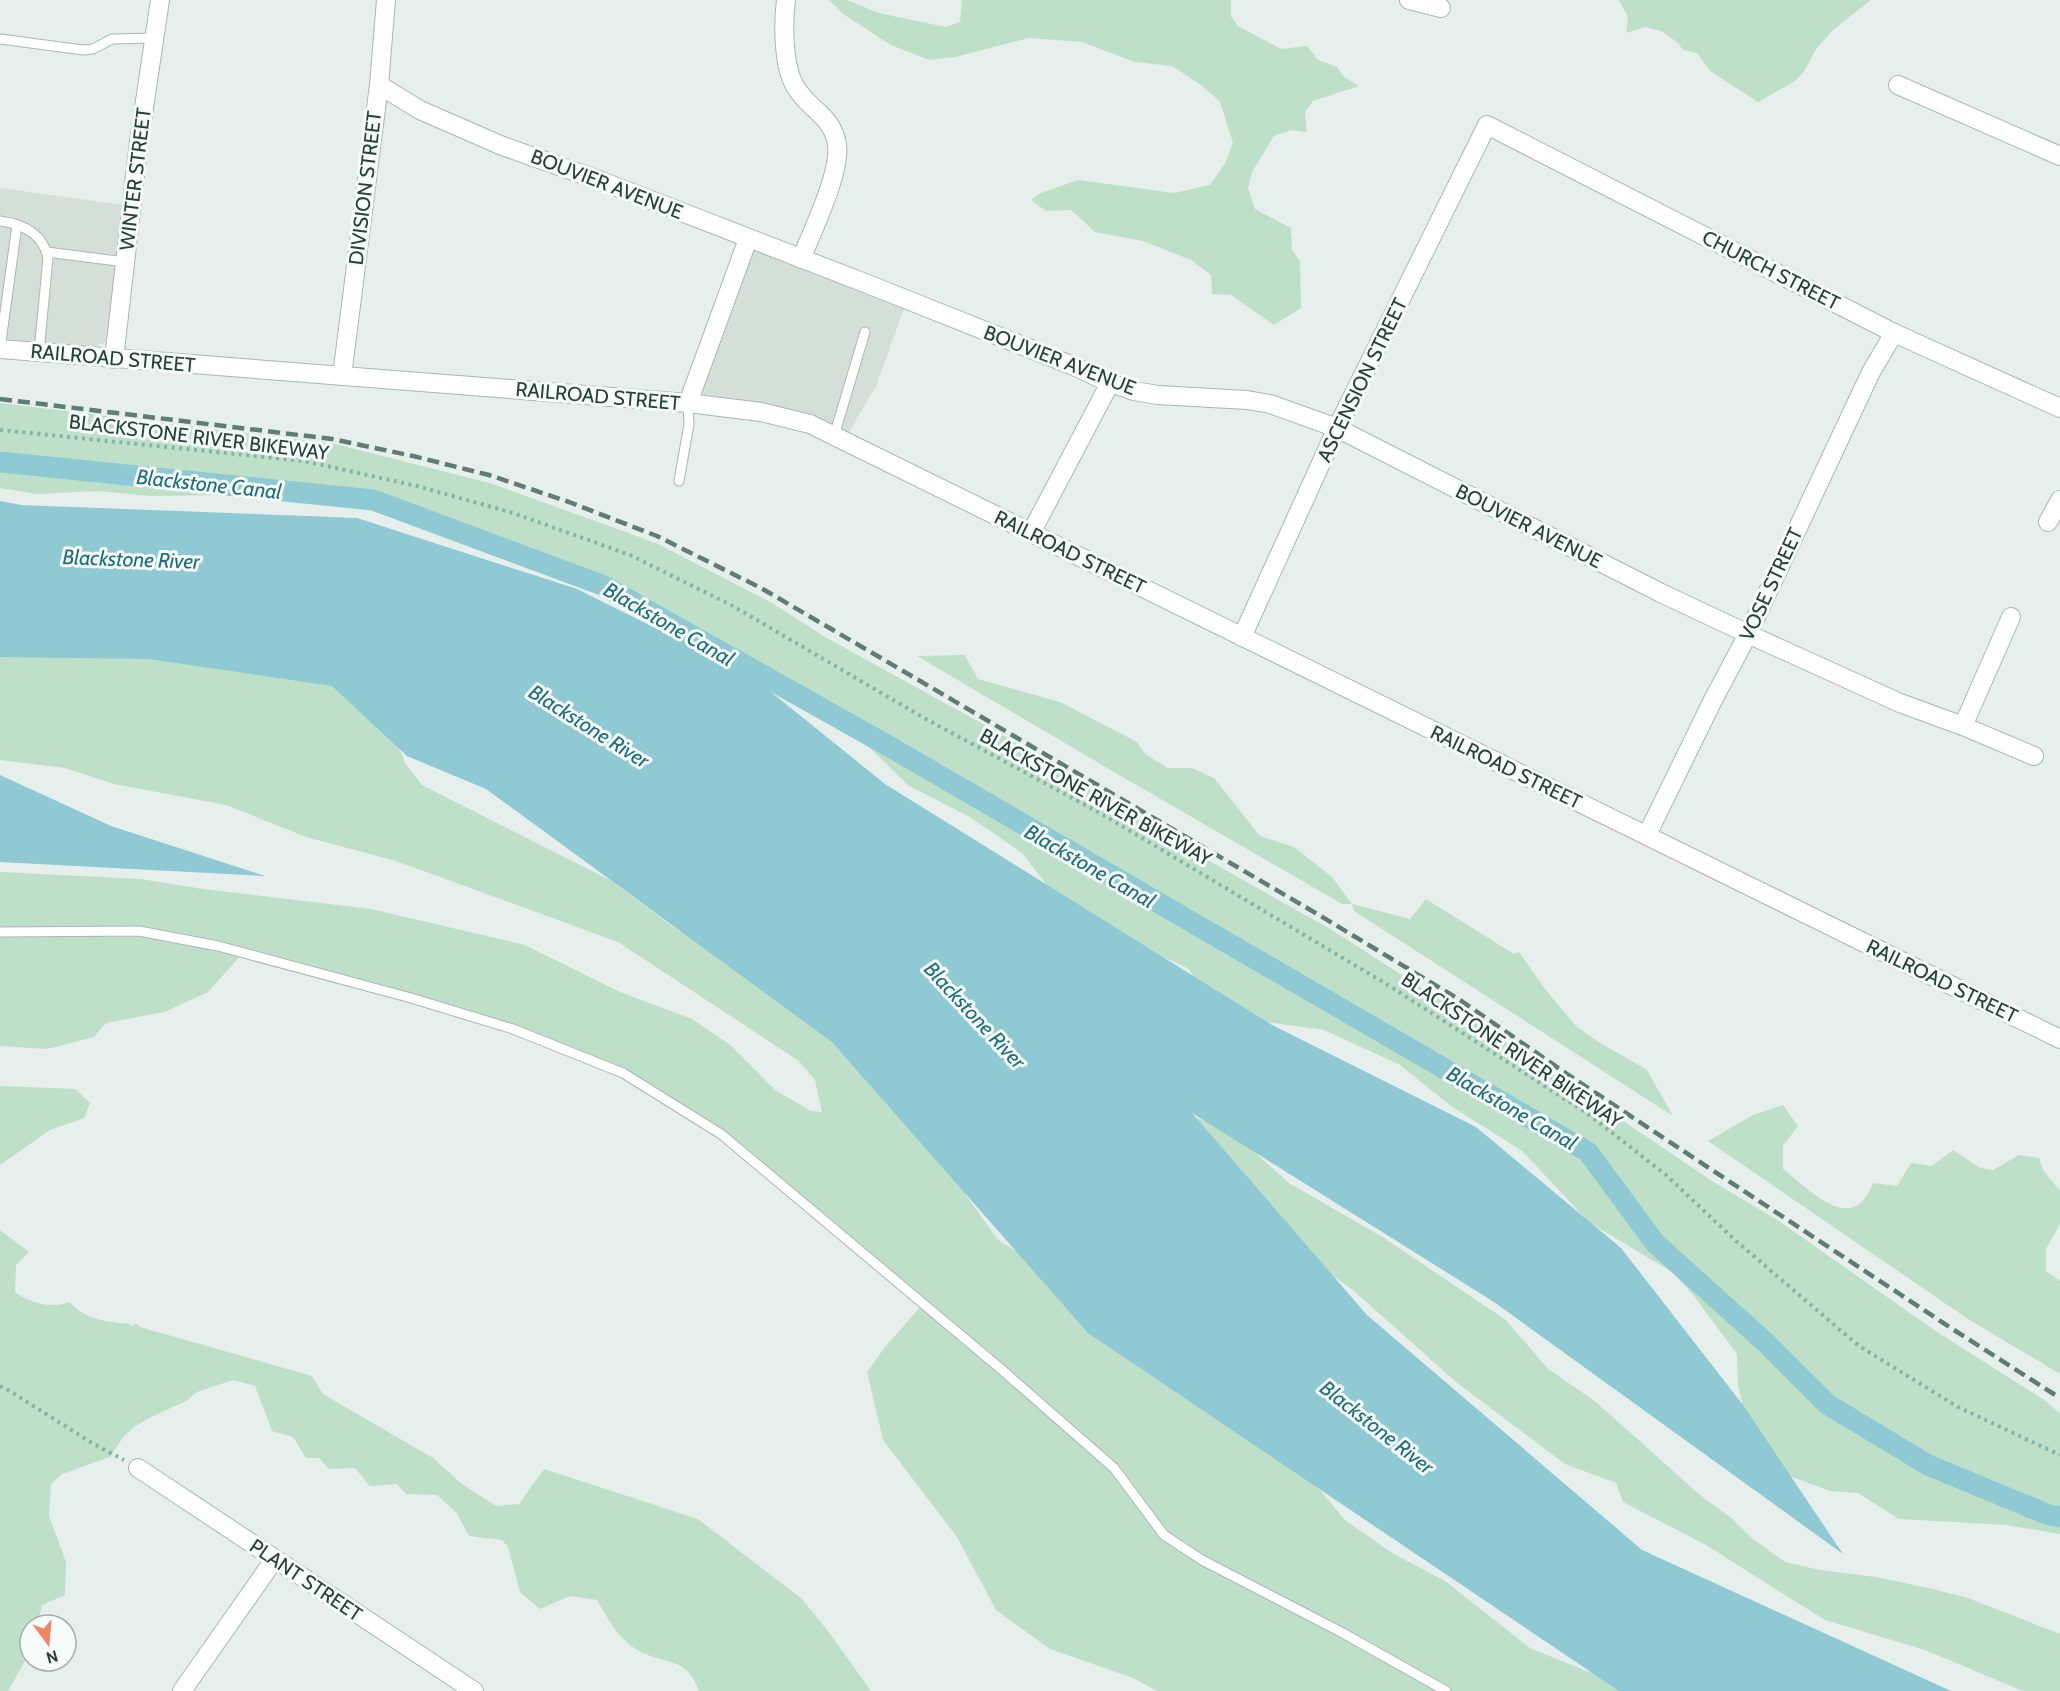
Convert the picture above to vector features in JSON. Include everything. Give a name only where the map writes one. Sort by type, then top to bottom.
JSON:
[{"type":"street","name":"WINTER STREET","points":[[114,359],[139,141],[160,0]]},
{"type":"street","name":"DIVISION STREET","points":[[342,376],[379,85],[386,0]]},
{"type":"street","points":[[786,0],[783,24],[788,60],[795,86],[832,127],[837,147],[833,175],[801,259]]},
{"type":"street","points":[[1409,0],[1441,8]]},
{"type":"street","name":"BOUVIER AVENUE","points":[[379,85],[420,110],[500,145],[604,182],[1065,362],[1110,383],[1134,391],[1158,395],[1247,400],[1270,404],[1337,428],[1651,588],[1748,634],[1900,703],[2034,756]]},
{"type":"street","points":[[1898,85],[2060,156]]},
{"type":"street","name":"CHURCH STREET","points":[[1487,125],[1894,333],[2060,408]]},
{"type":"street","name":"ASCENSION STREET","points":[[1242,638],[1337,428],[1487,125]]},
{"type":"street","points":[[688,403],[748,239]]},
{"type":"street","name":"VOSE STREET","points":[[1647,835],[1748,634],[1870,372],[1894,333]]},
{"type":"street","name":"RAILROAD STREET","points":[[0,349],[688,403],[761,412],[810,424],[2060,1039]]},
{"type":"street","points":[[1031,533],[1110,383]]},
{"type":"street","points":[[2049,522],[2060,500]]},
{"type":"street","points":[[1963,726],[2011,617]]},
{"type":"street","name":"PLANT STREET","points":[[138,1468],[474,1691]]},
{"type":"street","points":[[182,1691],[274,1560]]},
{"type":"lane","points":[[0,39],[83,50],[93,49],[112,39],[154,38]]},
{"type":"lane","points":[[0,221],[28,228],[39,237],[47,252],[39,352]]},
{"type":"lane","points":[[0,349],[2,316],[17,225]]},
{"type":"lane","points":[[47,252],[125,262]]},
{"type":"lane","points":[[834,436],[865,332]]},
{"type":"lane","points":[[679,481],[689,424],[688,403]]},
{"type":"lane","points":[[0,932],[139,931],[218,946],[411,998],[513,1029],[623,1073],[721,1134],[1001,1369],[1114,1468],[1164,1535],[1202,1560],[1341,1632],[1446,1691]]},
{"type":"path","name":"BLACKSTONE RIVER BIKEWAY","points":[[0,430],[304,461],[417,486],[513,513],[630,555],[712,596],[924,718],[1100,813],[1388,985],[1597,1121],[1666,1175],[1736,1241],[1859,1347],[1958,1407],[2060,1455]]},
{"type":"path","points":[[0,1386],[92,1443],[138,1468]]},
{"type":"shaded area","points":[[0,188],[130,206],[113,340],[82,350],[0,342]]},
{"type":"shaded area","points":[[748,235],[909,295],[876,386],[848,434],[801,413],[774,405],[694,400]]},
{"type":"green space","points":[[829,0],[847,0],[879,13],[946,27],[960,22],[962,0],[1231,0],[1231,16],[1238,26],[1281,49],[1307,46],[1318,60],[1337,67],[1344,77],[1359,86],[1313,101],[1305,112],[1307,132],[1292,130],[1274,136],[1252,172],[1248,188],[1255,209],[1291,228],[1292,250],[1300,261],[1301,308],[1274,325],[1231,295],[1212,294],[1211,275],[1191,260],[1143,241],[1095,232],[1071,210],[1046,211],[1031,200],[1041,193],[1078,180],[1174,193],[1210,185],[1225,163],[1233,143],[1220,102],[1201,85],[1172,66],[1135,62],[1082,42],[1029,38],[955,57],[929,60],[891,45],[843,14]]},
{"type":"green space","points":[[1619,0],[1871,0],[1833,30],[1816,49],[1805,70],[1795,81],[1758,102],[1710,71],[1697,53],[1683,50],[1677,42],[1661,31],[1645,27],[1626,33],[1628,17]]},
{"type":"green space","points":[[0,403],[335,444],[490,483],[656,543],[772,603],[825,637],[1001,734],[1172,840],[1332,930],[1515,1048],[1715,1183],[1776,1219],[1937,1332],[2046,1401],[2060,1414],[2060,1534],[2006,1525],[1899,1519],[1858,1493],[1830,1491],[1775,1471],[1753,1452],[1738,1385],[1737,1354],[1693,1295],[1672,1272],[1590,1223],[1522,1151],[1451,1106],[1400,1065],[1324,1030],[1224,1016],[1209,1002],[1189,969],[1115,934],[1060,902],[1022,853],[970,817],[909,786],[835,714],[760,663],[673,616],[592,586],[532,547],[493,539],[413,507],[294,494],[150,496],[99,491],[37,494],[0,488]]},
{"type":"green space","points":[[60,635],[374,683],[405,763],[422,785],[610,880],[672,926],[787,994],[945,1131],[966,1195],[998,1240],[1057,1277],[1319,1489],[1345,1520],[1392,1553],[1445,1581],[1530,1648],[1594,1674],[1625,1691],[1157,1691],[1133,1678],[1050,1649],[996,1610],[957,1537],[883,1440],[867,1372],[885,1347],[921,1306],[725,1136],[628,1076],[515,1030],[242,954],[208,992],[164,1012],[106,1023],[94,1037],[47,1049],[0,1046],[0,872],[141,879],[203,889],[371,909],[525,945],[620,992],[692,1019],[729,1044],[775,1090],[811,1111],[822,1112],[815,1080],[799,1061],[618,942],[396,861],[306,837],[226,805],[114,784],[65,768],[0,760],[0,651]]},
{"type":"green space","points":[[965,655],[978,679],[1060,702],[1137,742],[1145,754],[1168,768],[1192,768],[1214,778],[1260,836],[1294,847],[1332,877],[1352,904],[1342,904],[917,656]]},
{"type":"green space","points":[[1426,899],[1514,954],[1519,952],[1545,989],[1576,1026],[1647,1070],[1673,1116],[1354,911],[1352,904],[1410,919]]},
{"type":"green space","points":[[0,1086],[76,1089],[90,1103],[84,1118],[50,1130],[0,1165]]},
{"type":"green space","points":[[1783,1105],[1798,1126],[1783,1146],[1783,1169],[1831,1205],[1843,1208],[1854,1207],[1865,1199],[1873,1183],[1897,1186],[1911,1163],[1932,1166],[1953,1150],[1980,1168],[1993,1170],[2019,1155],[2039,1158],[2043,1170],[2060,1191],[2060,1224],[2046,1249],[2046,1271],[2060,1281],[2060,1374],[1968,1319],[1708,1141],[1753,1115]]},
{"type":"green space","points":[[1187,1118],[1200,1119],[1233,1133],[1289,1183],[1384,1238],[1506,1320],[1547,1368],[1596,1402],[1701,1496],[1785,1562],[1820,1570],[1876,1577],[1968,1598],[2060,1634],[2060,1691],[2023,1691],[1925,1650],[1825,1620],[1706,1545],[1623,1502],[1616,1483],[1565,1464],[1456,1382],[1354,1291],[1282,1239]]},
{"type":"green space","points":[[0,1230],[29,1252],[16,1265],[15,1292],[21,1296],[48,1305],[70,1302],[82,1313],[97,1319],[130,1324],[130,1326],[137,1324],[140,1327],[312,1376],[323,1394],[433,1458],[462,1484],[496,1506],[519,1504],[544,1469],[698,1519],[802,1599],[871,1691],[699,1691],[694,1680],[683,1668],[643,1653],[628,1643],[616,1630],[597,1600],[570,1596],[540,1609],[520,1592],[508,1547],[502,1540],[469,1536],[456,1512],[437,1495],[406,1494],[397,1484],[370,1486],[355,1468],[329,1469],[319,1458],[306,1458],[293,1437],[272,1431],[255,1386],[233,1380],[197,1392],[186,1401],[151,1417],[124,1436],[110,1457],[62,1474],[51,1484],[49,1516],[66,1562],[65,1595],[42,1605],[40,1613],[18,1613],[18,1673],[8,1691],[0,1691]]},
{"type":"water","name":"Blackstone River","points":[[0,501],[21,505],[357,518],[577,589],[750,675],[885,784],[1272,1025],[1476,1127],[1621,1248],[1743,1405],[1843,1554],[1494,1302],[1192,1113],[1367,1315],[1642,1550],[1951,1691],[1619,1691],[1088,1333],[832,1042],[486,789],[407,756],[332,686],[149,659],[0,657]]},
{"type":"water","points":[[0,775],[111,826],[265,876],[0,862]]},
{"type":"waterway","name":"Blackstone Canal","points":[[0,462],[373,500],[602,585],[885,744],[1588,1152],[1655,1243],[1765,1342],[1827,1404],[1928,1465],[2049,1515],[2060,1517]]},
{"type":"railway","points":[[0,399],[332,439],[489,475],[569,502],[657,536],[761,588],[1460,1000],[1567,1074],[2060,1398]]}]
